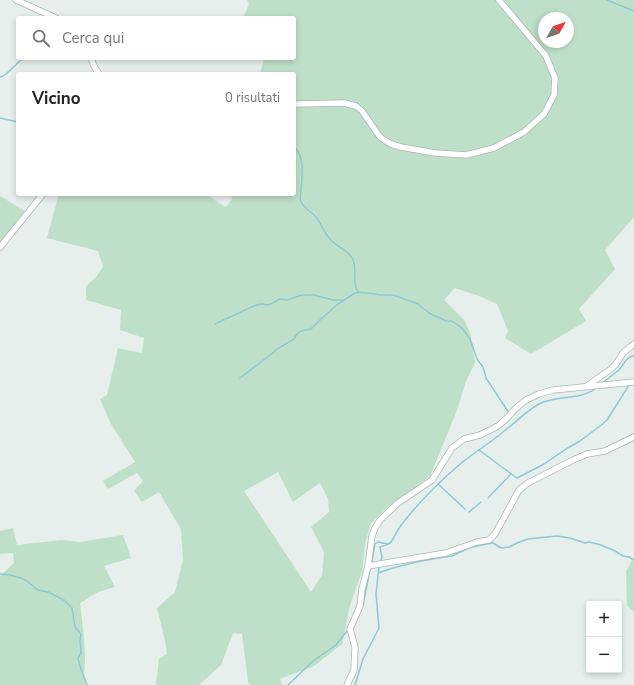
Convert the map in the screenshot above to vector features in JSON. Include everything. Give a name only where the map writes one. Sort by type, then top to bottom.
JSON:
[{"type":"street","points":[[16,0],[52,16]]},
{"type":"street","points":[[296,104],[344,103],[356,106],[362,111],[380,137],[401,148],[435,153],[466,154],[494,148],[524,132],[544,114],[554,95],[555,78],[546,56],[499,0]]},
{"type":"street","points":[[92,60],[98,72]]},
{"type":"street","points":[[0,247],[41,196]]},
{"type":"street","points":[[590,386],[611,369],[623,354],[634,344]]},
{"type":"street","points":[[347,685],[354,670],[355,647],[350,630],[360,606],[362,589],[371,565],[372,536],[380,520],[398,503],[432,480],[452,448],[464,439],[480,435],[498,426],[526,400],[553,390],[634,382]]},
{"type":"street","points":[[371,565],[446,554],[477,542],[489,540],[495,534],[522,487],[586,454],[605,450],[634,437]]},
{"type":"green space","points":[[247,0],[634,0],[634,217],[605,250],[615,269],[579,309],[586,321],[531,354],[505,338],[508,331],[497,304],[455,288],[444,300],[465,321],[471,336],[475,363],[466,381],[456,413],[430,476],[390,505],[371,523],[365,544],[362,572],[350,605],[342,644],[314,666],[280,679],[282,685],[251,685],[248,682],[242,634],[233,633],[221,665],[199,685],[156,685],[159,659],[167,654],[157,608],[175,592],[183,560],[181,529],[159,492],[142,502],[134,491],[143,481],[137,473],[108,489],[103,481],[135,462],[111,424],[100,399],[107,395],[118,348],[142,353],[144,338],[120,330],[121,310],[86,300],[86,286],[97,276],[103,266],[98,251],[47,238],[58,196],[209,196],[225,207],[232,200],[231,196],[296,196],[296,72],[260,72],[264,60],[296,60],[296,16],[244,16],[249,4]],"holes":[[[278,472],[293,502],[320,483],[328,499],[329,512],[311,527],[324,552],[322,575],[311,592],[244,491]]]},
{"type":"green space","points":[[0,196],[25,211],[0,242]]},
{"type":"green space","points":[[13,528],[17,545],[61,540],[80,542],[123,535],[131,558],[104,566],[115,587],[98,592],[80,603],[85,648],[84,678],[86,685],[0,685],[0,576],[14,563],[13,553],[0,554],[0,531]]},
{"type":"green space","points":[[634,557],[634,612],[627,606],[626,571]]},
{"type":"waterway","points":[[607,0],[634,11]]},
{"type":"waterway","points":[[0,77],[6,74],[21,60]]},
{"type":"waterway","points":[[0,118],[16,122]]},
{"type":"waterway","points":[[296,149],[300,155],[302,164],[300,199],[306,208],[317,218],[330,239],[348,253],[353,259],[355,268],[355,283],[358,292]]},
{"type":"waterway","points":[[358,292],[393,295],[418,304],[429,313],[446,321],[452,321],[462,328],[470,339],[477,359],[483,367],[486,378],[509,413]]},
{"type":"waterway","points":[[240,378],[279,348],[294,339],[301,331],[311,329],[338,304],[355,293],[358,293]]},
{"type":"waterway","points":[[215,324],[256,305],[267,305],[280,299],[287,300],[302,295],[314,295],[333,300],[343,300]]},
{"type":"waterway","points":[[601,384],[619,370],[627,359],[634,356]]},
{"type":"waterway","points":[[479,450],[517,478],[544,464],[600,426],[607,420],[629,385]]},
{"type":"waterway","points":[[380,563],[382,557],[380,547],[391,542],[402,524],[422,500],[464,461],[539,404],[553,399],[583,395],[596,388]]},
{"type":"waterway","points":[[488,498],[511,474]]},
{"type":"waterway","points":[[438,484],[465,509]]},
{"type":"waterway","points":[[469,512],[481,502]]},
{"type":"waterway","points":[[378,573],[416,562],[452,556],[469,548],[481,545],[493,543],[501,548],[509,547],[528,539],[557,536],[570,538],[585,543],[589,542],[601,545],[634,560]]},
{"type":"waterway","points":[[372,561],[375,544],[378,542],[388,544]]},
{"type":"waterway","points":[[355,685],[363,659],[379,628],[376,594],[379,566]]},
{"type":"waterway","points":[[363,605],[370,570]]},
{"type":"waterway","points":[[0,574],[21,578],[38,590],[48,592],[64,600],[72,608],[75,627],[81,634],[81,653],[78,658],[87,685]]},
{"type":"waterway","points":[[288,685],[313,661],[336,645],[347,631]]}]
